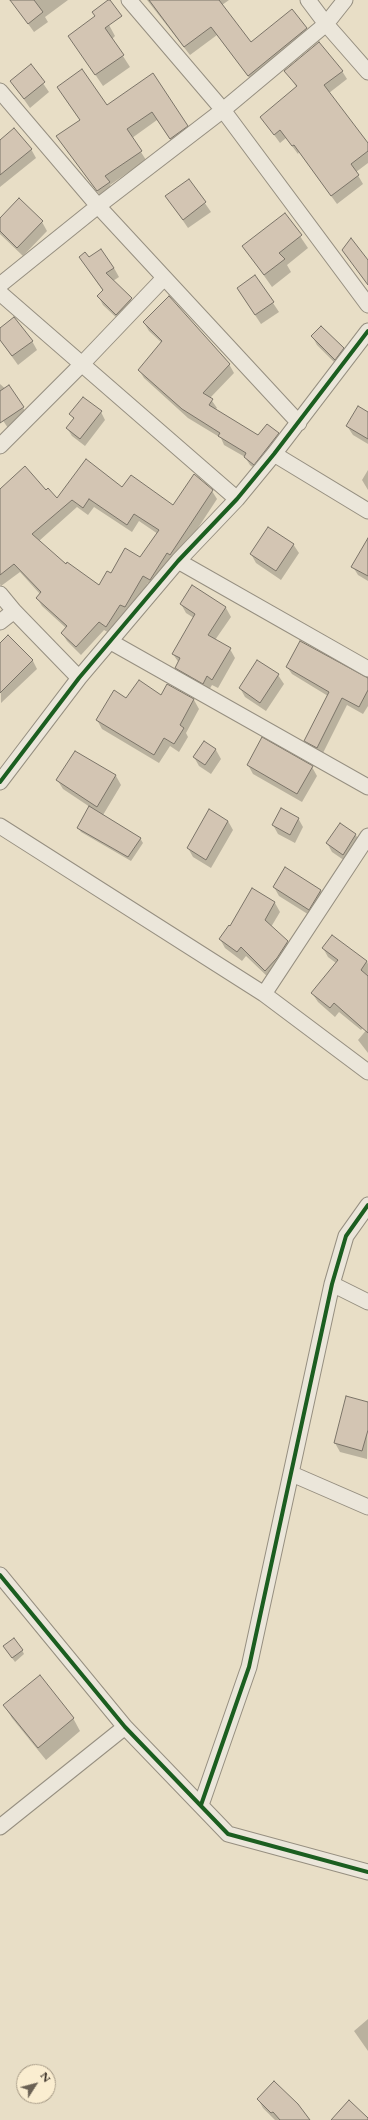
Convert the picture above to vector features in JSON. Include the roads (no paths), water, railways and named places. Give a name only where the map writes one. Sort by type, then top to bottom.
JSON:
[{"type":"street","points":[[129,0],[223,110],[368,305]]},
{"type":"street","points":[[308,0],[326,24],[368,72]]},
{"type":"street","points":[[0,285],[98,206],[223,110],[326,24],[345,0]]},
{"type":"street","points":[[0,91],[98,206],[299,423]]},
{"type":"street","points":[[0,446],[82,364],[164,278]]},
{"type":"street","points":[[0,293],[237,499]]},
{"type":"street","points":[[0,782],[79,678],[178,561],[237,499],[274,454],[368,331]]},
{"type":"street","points":[[274,454],[368,511]]},
{"type":"street","points":[[178,561],[368,669]]},
{"type":"street","points":[[0,594],[14,611],[79,678]]},
{"type":"street","points":[[0,622],[14,611]]},
{"type":"street","points":[[111,642],[368,787]]},
{"type":"street","points":[[0,826],[264,994],[365,1066]]},
{"type":"street","points":[[264,994],[368,836]]},
{"type":"street","points":[[201,1806],[249,1667],[332,1284],[346,1236],[368,1205]]},
{"type":"street","points":[[332,1284],[368,1302]]},
{"type":"street","points":[[292,1474],[368,1507]]},
{"type":"street","points":[[0,1575],[125,1727],[228,1834],[368,1872]]},
{"type":"street","points":[[0,1827],[125,1727]]}]
